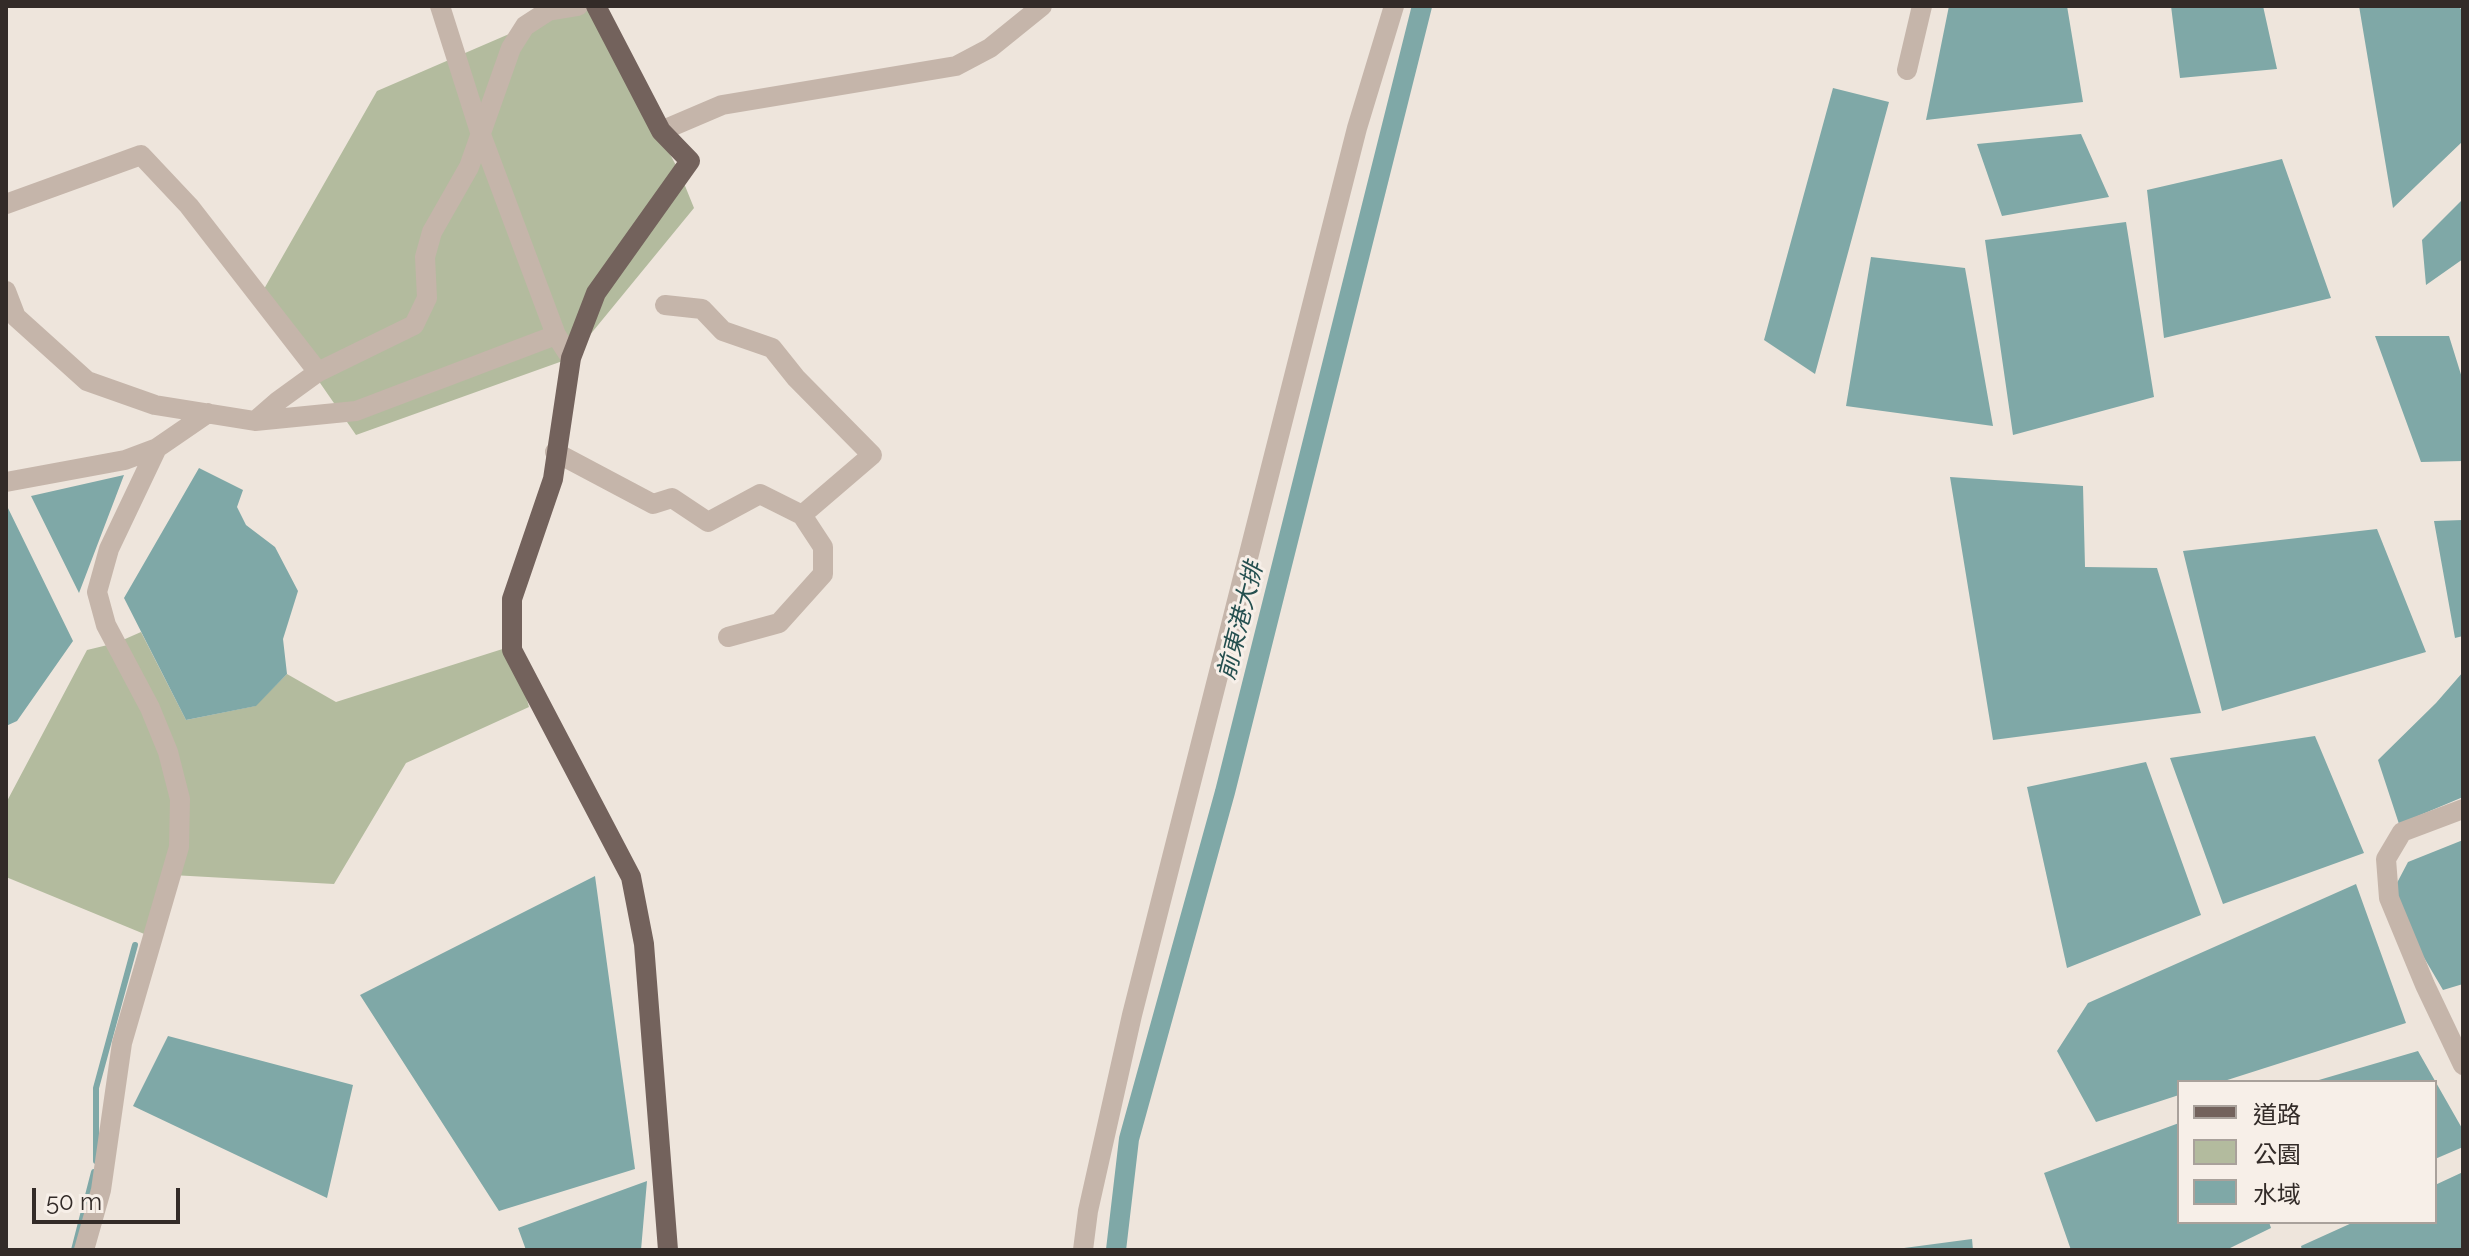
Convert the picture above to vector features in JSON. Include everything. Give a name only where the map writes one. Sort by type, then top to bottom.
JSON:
[{"type":"main road","points":[[596,6],[661,131],[690,161],[596,293],[571,358],[553,479],[512,599],[512,650],[631,877],[644,944],[668,1250]]},
{"type":"street","points":[[440,6],[480,132],[556,335],[571,358]]},
{"type":"street","points":[[255,421],[318,372],[414,325],[427,298],[425,257],[432,232],[469,167],[511,48],[525,26],[548,11],[578,6]]},
{"type":"street","points":[[1009,6],[1020,24]]},
{"type":"street","points":[[661,131],[722,105],[956,66],[990,48],[1042,6]]},
{"type":"street","points":[[1083,1250],[1088,1211],[1132,1015],[1357,128],[1394,6]]},
{"type":"street","points":[[1907,70],[1922,6]]},
{"type":"street","points":[[6,204],[141,155],[189,206],[318,372]]},
{"type":"street","points":[[6,291],[16,317],[87,381],[155,405],[255,421],[356,411],[556,335]]},
{"type":"street","points":[[665,305],[702,309],[723,331],[772,348],[796,378],[872,455],[802,515]]},
{"type":"street","points":[[6,482],[125,460],[157,448],[208,413]]},
{"type":"street","points":[[84,1250],[101,1190],[122,1043],[179,847],[180,799],[168,752],[150,708],[106,625],[97,592],[109,549],[157,448]]},
{"type":"street","points":[[555,452],[653,504],[672,498],[708,522],[760,494],[802,515],[823,547],[823,574],[779,623],[728,637]]},
{"type":"street","points":[[2463,809],[2402,832],[2386,859],[2389,898],[2463,1065]]},
{"type":"green space","points":[[574,6],[591,6],[679,171],[694,208],[571,358],[356,435],[260,296],[377,91]]},
{"type":"green space","points":[[141,632],[186,720],[255,706],[287,674],[336,702],[512,646],[529,707],[406,763],[334,884],[172,875],[154,938],[6,877],[6,803],[87,650],[116,643]]},
{"type":"water","points":[[1949,6],[2067,6],[2083,102],[1926,120]]},
{"type":"water","points":[[2171,6],[2263,6],[2277,69],[2180,78]]},
{"type":"water","points":[[2359,6],[2459,6],[2463,13],[2463,141],[2393,208]]},
{"type":"water","points":[[1833,88],[1889,102],[1815,374],[1764,340]]},
{"type":"water","points":[[2081,134],[2109,197],[2002,216],[1977,144]]},
{"type":"water","points":[[2282,159],[2331,298],[2164,338],[2147,190]]},
{"type":"water","points":[[2463,199],[2463,259],[2426,285],[2422,240]]},
{"type":"water","points":[[2126,222],[2154,397],[2013,435],[1985,240]]},
{"type":"water","points":[[1871,257],[1965,268],[1993,426],[1846,406]]},
{"type":"water","points":[[2375,336],[2449,336],[2463,381],[2463,461],[2421,462]]},
{"type":"water","points":[[199,468],[243,490],[237,507],[246,525],[275,547],[298,591],[283,639],[287,674],[256,706],[186,720],[124,598]]},
{"type":"water","points":[[124,475],[79,593],[31,496]]},
{"type":"water","points":[[1950,477],[2083,486],[2085,567],[2157,568],[2201,713],[1993,740]]},
{"type":"water","points":[[6,504],[73,641],[17,721],[6,726]]},
{"type":"water","points":[[2463,520],[2463,636],[2455,638],[2434,521]]},
{"type":"water","points":[[2377,529],[2426,652],[2222,711],[2183,551]]},
{"type":"water","points":[[2463,672],[2463,797],[2399,824],[2378,760]]},
{"type":"water","points":[[2315,736],[2364,853],[2223,904],[2170,758]]},
{"type":"water","points":[[2146,762],[2201,915],[2067,968],[2027,787]]},
{"type":"water","points":[[2463,840],[2463,984],[2443,990],[2389,898],[2408,862]]},
{"type":"water","points":[[595,876],[635,1169],[499,1211],[360,995]]},
{"type":"water","points":[[2356,884],[2406,1023],[2227,1080],[2177,1080],[2177,1096],[2096,1122],[2057,1051],[2088,1003]]},
{"type":"water","points":[[168,1036],[353,1085],[327,1198],[133,1106]]},
{"type":"water","points":[[2418,1051],[2435,1080],[2319,1080]]},
{"type":"water","points":[[2437,1084],[2463,1130],[2463,1147],[2437,1158]]},
{"type":"water","points":[[2177,1124],[2177,1224],[2270,1224],[2271,1228],[2226,1250],[2071,1250],[2044,1173]]},
{"type":"water","points":[[2463,1172],[2463,1250],[2302,1250],[2301,1246],[2350,1224],[2437,1224],[2437,1184]]},
{"type":"water","points":[[647,1181],[641,1250],[526,1250],[518,1228]]},
{"type":"water","points":[[1972,1239],[1973,1250],[1889,1250]]},
{"type":"waterway","name":"前東港大排","points":[[1116,1250],[1129,1139],[1225,792],[1422,6]]},
{"type":"waterway","points":[[96,1161],[96,1088],[135,945]]},
{"type":"waterway","points":[[74,1250],[94,1172]]}]
